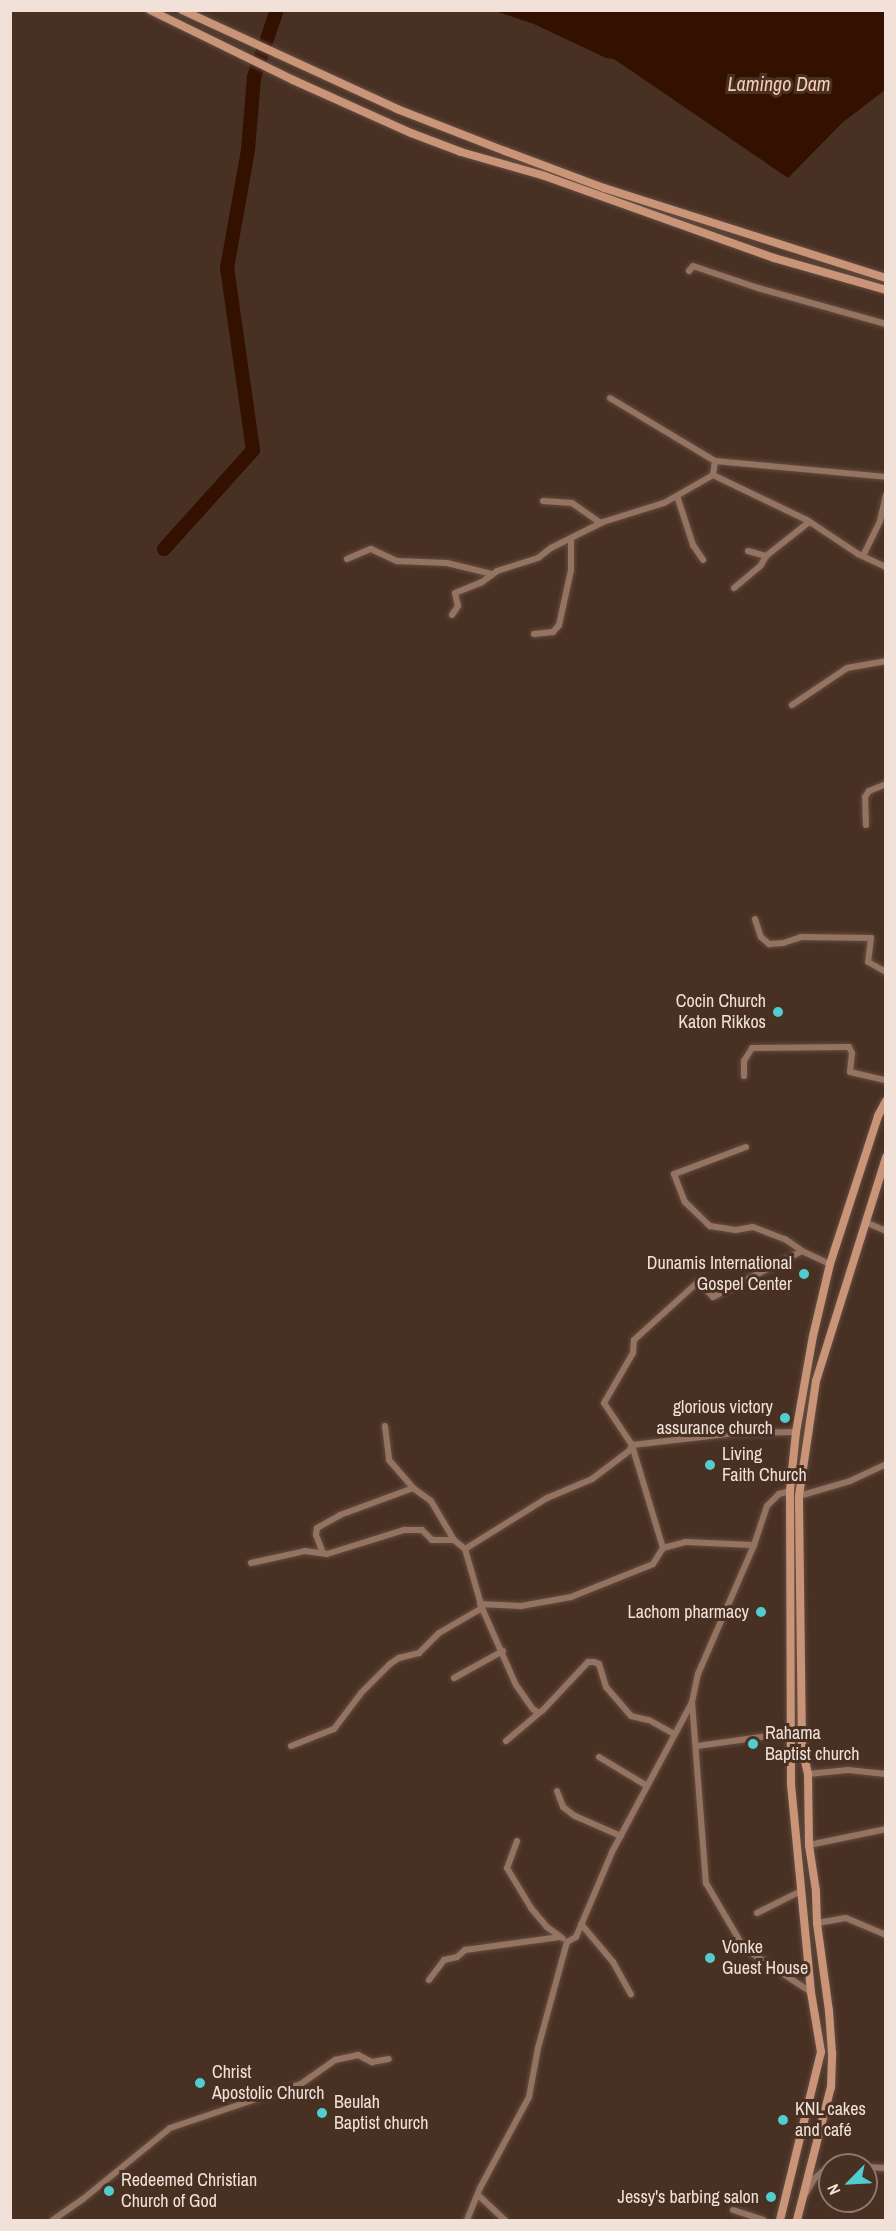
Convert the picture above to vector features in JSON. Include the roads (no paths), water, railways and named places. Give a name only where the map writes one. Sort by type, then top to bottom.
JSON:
[{"type":"main road","points":[[150,10],[293,80],[411,133],[461,152],[545,176],[774,258],[885,290]]},
{"type":"main road","points":[[182,10],[240,39],[397,109],[604,188],[885,279]]},
{"type":"main road","points":[[780,2220],[802,2140],[821,2052],[811,1992],[791,1783],[790,1491],[796,1432],[813,1335],[830,1264],[878,1116],[885,1101]]},
{"type":"main road","points":[[796,2220],[831,2087],[829,2011],[817,1923],[816,1892],[808,1845],[808,1774],[802,1747],[799,1496],[807,1425],[816,1381],[885,1157]]},
{"type":"street","points":[[689,271],[693,266],[758,288],[885,324]]},
{"type":"street","points":[[610,398],[715,461],[885,477]]},
{"type":"street","points":[[713,475],[715,461]]},
{"type":"street","points":[[452,615],[458,606],[455,593],[482,582],[492,574],[538,558],[551,548],[601,523],[629,516],[677,496],[713,475]]},
{"type":"street","points":[[713,475],[809,522],[885,567]]},
{"type":"street","points":[[677,496],[693,545],[703,560]]},
{"type":"street","points":[[863,556],[880,521],[885,496]]},
{"type":"street","points":[[543,501],[572,503],[601,523]]},
{"type":"street","points":[[734,588],[761,565],[766,556],[809,522]]},
{"type":"street","points":[[534,634],[553,632],[559,625],[571,570],[571,538]]},
{"type":"street","points":[[346,559],[371,549],[397,561],[425,560],[447,563],[492,574]]},
{"type":"street","points":[[748,551],[766,556]]},
{"type":"street","points":[[792,705],[847,669],[859,664],[885,661]]},
{"type":"street","points":[[866,825],[865,797],[869,791],[885,784]]},
{"type":"street","points":[[755,919],[761,937],[769,944],[783,943],[801,937],[871,938],[868,962],[885,972]]},
{"type":"street","points":[[744,1076],[744,1061],[752,1048],[849,1047],[852,1053],[850,1072],[885,1080]]},
{"type":"street","points":[[746,1147],[674,1174],[685,1202],[710,1226],[736,1230],[753,1227],[785,1239],[802,1251],[830,1264]]},
{"type":"street","points":[[865,1222],[885,1231]]},
{"type":"street","points":[[663,1548],[632,1445],[604,1403],[633,1353],[634,1340],[699,1281],[713,1297],[802,1251]]},
{"type":"street","points":[[385,1426],[389,1460],[413,1488],[431,1501],[454,1540],[465,1549],[481,1606],[503,1651],[516,1685],[539,1713]]},
{"type":"street","points":[[632,1445],[736,1433],[796,1432]]},
{"type":"street","points":[[465,1549],[545,1502],[547,1498],[592,1479],[629,1451],[632,1445]]},
{"type":"street","points":[[799,1496],[850,1481],[885,1464]]},
{"type":"street","points":[[322,1553],[316,1535],[317,1528],[340,1515],[413,1488]]},
{"type":"street","points":[[467,2220],[529,2097],[538,2048],[567,1942],[576,1936],[621,1836],[692,1702],[698,1674],[754,1545],[767,1506],[779,1494],[790,1491]]},
{"type":"street","points":[[251,1563],[305,1551],[322,1553],[404,1530],[422,1530],[432,1540],[454,1540]]},
{"type":"street","points":[[291,1746],[334,1729],[362,1692],[390,1664],[399,1658],[419,1653],[439,1632],[481,1606],[521,1606],[571,1597],[653,1564],[663,1548],[685,1542],[754,1545]]},
{"type":"street","points":[[454,1678],[503,1651]]},
{"type":"street","points":[[506,1741],[539,1713],[588,1662],[599,1665],[606,1687],[631,1716],[649,1720],[674,1734]]},
{"type":"street","points":[[692,1702],[706,1883],[744,1948],[811,1992]]},
{"type":"street","points":[[697,1746],[790,1733]]},
{"type":"street","points":[[599,1757],[647,1786]]},
{"type":"street","points":[[808,1774],[848,1770],[885,1774]]},
{"type":"street","points":[[557,1791],[563,1807],[574,1815],[621,1836]]},
{"type":"street","points":[[808,1845],[885,1829]]},
{"type":"street","points":[[517,1841],[507,1868],[531,1908],[547,1927],[567,1942]]},
{"type":"street","points":[[757,1913],[801,1891]]},
{"type":"street","points":[[817,1923],[846,1918],[885,1935]]},
{"type":"street","points":[[581,1923],[613,1962],[631,1994]]},
{"type":"street","points":[[429,1980],[444,1960],[457,1958],[465,1950],[560,1937]]},
{"type":"street","points":[[53,2220],[83,2199],[170,2128],[301,2084],[335,2060],[358,2055],[372,2062],[389,2059]]},
{"type":"street","points":[[802,2201],[814,2179],[818,2177]]},
{"type":"street","points":[[478,2195],[505,2220]]},
{"type":"street","points":[[733,2210],[763,2220]]},
{"type":"water","name":"Lamingo Dam","points":[[495,11],[885,11],[885,90],[843,122],[788,178],[614,59],[606,58],[534,24]]},
{"type":"waterway","points":[[164,549],[253,450],[227,268],[248,150],[254,77],[277,10]]},
{"type":"place","name":"Cocin Church Katon Rikkos","points":[[778,1012]]},
{"type":"place","name":"Dunamis International Gospel Center","points":[[804,1274]]},
{"type":"place","name":"glorious victory assurance church","points":[[785,1418]]},
{"type":"place","name":"Living Faith Church","points":[[710,1465]]},
{"type":"place","name":"Lachom pharmacy","points":[[761,1612]]},
{"type":"place","name":"Rahama Baptist church","points":[[753,1744]]},
{"type":"place","name":"Vonke Guest House","points":[[710,1958]]},
{"type":"place","name":"Christ Apostolic Church","points":[[200,2083]]},
{"type":"place","name":"Beulah Baptist church","points":[[322,2113]]},
{"type":"place","name":"KNL cakes and café","points":[[783,2120]]},
{"type":"place","name":"Redeemed Christian Church of God","points":[[109,2191]]},
{"type":"place","name":"Jessy's barbing salon","points":[[771,2197]]}]
